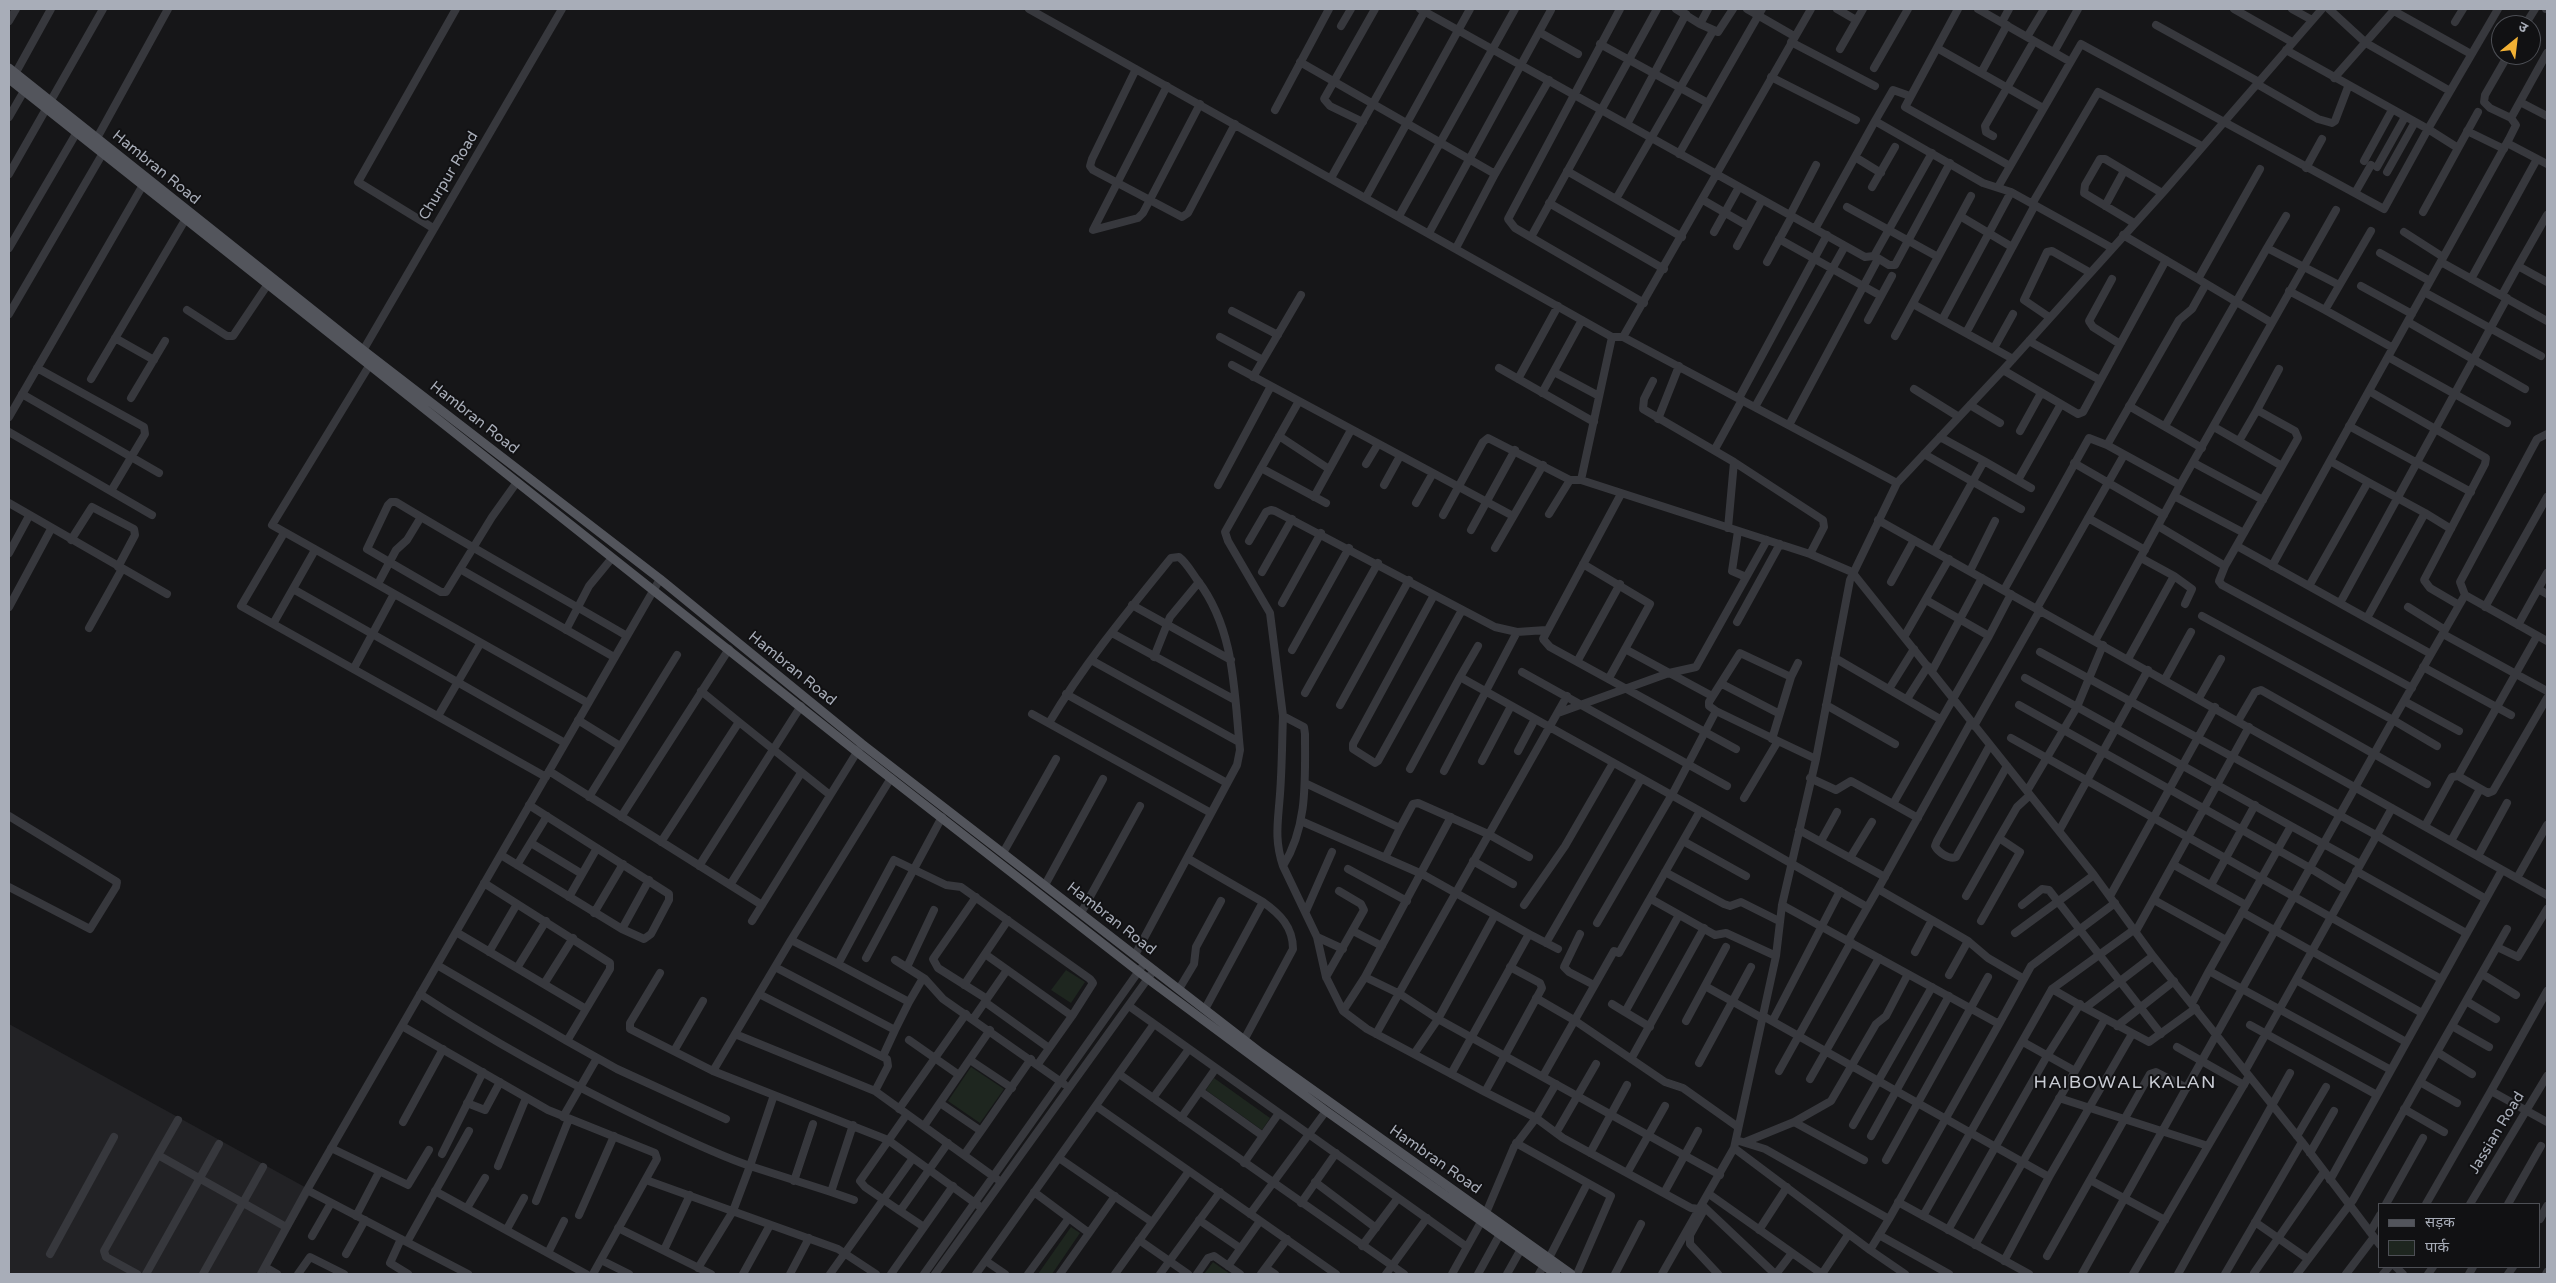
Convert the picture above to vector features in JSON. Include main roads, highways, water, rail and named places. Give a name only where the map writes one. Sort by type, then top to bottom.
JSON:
[{"type":"main road","name":"Hambran Road","points":[[11,74],[24,91],[49,105],[77,132],[103,153],[113,157],[361,354],[369,366],[801,706],[930,802],[1003,853],[1244,1040],[1483,1217],[1500,1234],[1521,1249],[1571,1274]]},
{"type":"main road","name":"Hambran Road","points":[[11,74],[49,105],[97,138],[113,157],[143,185],[187,215],[268,284],[660,579],[859,748],[891,778],[930,802],[942,817],[1148,979],[1326,1111],[1547,1262],[1556,1274]]},
{"type":"district","name":"HAIBOWAL KALAN","points":[[2125,1083]]}]
